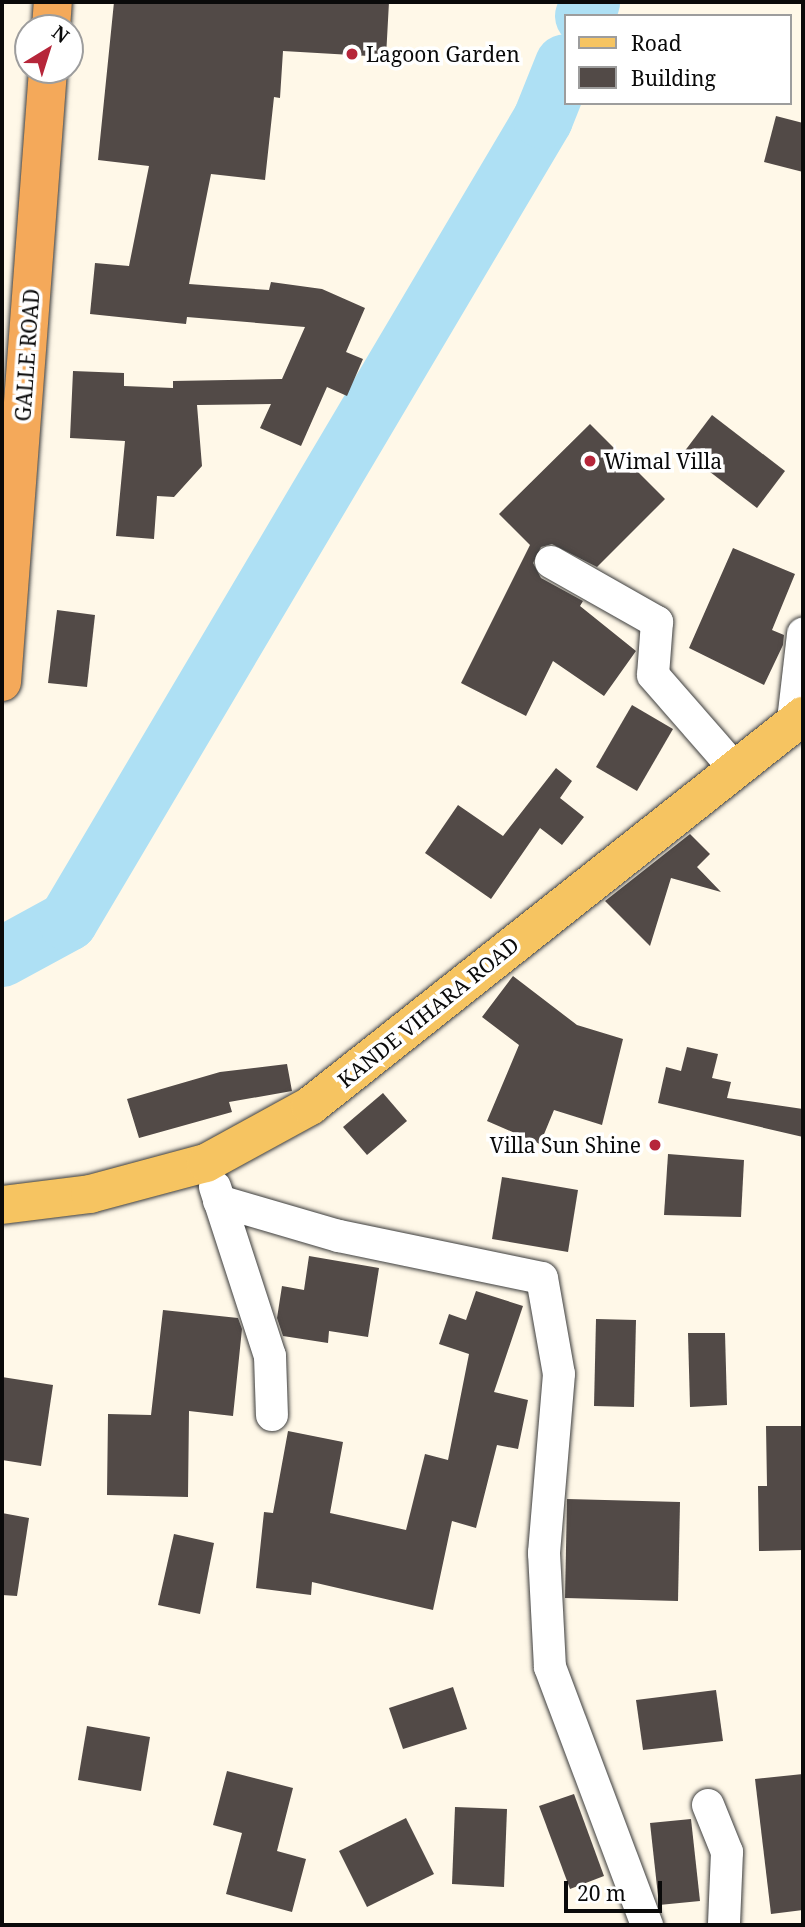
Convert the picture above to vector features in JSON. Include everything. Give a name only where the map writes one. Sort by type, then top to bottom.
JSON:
[{"type":"highway","name":"GALLE ROAD","points":[[2,682],[47,84]]},
{"type":"main road","name":"KANDE VIHARA ROAD","points":[[2,1205],[90,1194],[206,1163],[310,1106],[798,719]]},
{"type":"street","points":[[551,562],[657,622],[653,675],[734,768]]},
{"type":"street","points":[[798,719],[803,634]]},
{"type":"street","points":[[206,1163],[270,1356],[272,1415]]},
{"type":"street","points":[[219,1201],[340,1236],[542,1278],[559,1374],[544,1553],[550,1667],[647,1925]]},
{"type":"street","points":[[708,1805],[727,1852],[724,1925]]},
{"type":"building","points":[[114,2],[389,2],[386,57],[283,51],[280,98],[274,97],[265,180],[211,174],[189,284],[269,290],[271,282],[322,289],[365,308],[346,352],[363,359],[347,396],[327,387],[301,446],[260,428],[271,404],[197,405],[202,466],[174,497],[157,496],[154,539],[116,536],[125,441],[70,438],[73,371],[124,373],[124,386],[173,388],[173,381],[282,379],[305,327],[187,317],[186,324],[90,314],[95,263],[129,266],[149,166],[98,160]]},
{"type":"building","points":[[776,116],[803,123],[803,172],[764,162]]},
{"type":"building","points":[[712,415],[785,471],[757,508],[684,452]]},
{"type":"building","points":[[590,424],[665,499],[597,567],[552,544],[541,547],[533,563],[541,578],[583,601],[580,606],[636,651],[604,696],[553,661],[526,716],[461,683],[530,545],[499,514]]},
{"type":"building","points":[[733,548],[795,574],[772,630],[784,635],[783,645],[764,685],[689,648]]},
{"type":"building","points":[[57,610],[95,615],[87,687],[48,683]]},
{"type":"building","points":[[632,705],[673,729],[637,791],[596,767]]},
{"type":"building","points":[[556,768],[572,781],[560,798],[584,817],[562,845],[540,828],[491,899],[425,853],[458,805],[503,836]]},
{"type":"building","points":[[690,834],[710,854],[697,867],[721,892],[671,878],[650,946],[605,901]]},
{"type":"building","points":[[513,976],[577,1025],[623,1039],[602,1125],[554,1110],[540,1144],[487,1121],[519,1045],[482,1017]]},
{"type":"building","points":[[687,1047],[718,1054],[712,1078],[731,1082],[727,1098],[803,1109],[803,1137],[658,1103],[666,1067],[681,1071]]},
{"type":"building","points":[[287,1064],[292,1091],[229,1102],[232,1112],[139,1138],[127,1099],[220,1072]]},
{"type":"building","points":[[383,1093],[407,1121],[367,1155],[343,1127]]},
{"type":"building","points":[[668,1154],[744,1160],[741,1217],[664,1215]]},
{"type":"building","points":[[502,1177],[578,1190],[568,1252],[492,1239]]},
{"type":"building","points":[[309,1256],[379,1268],[368,1337],[329,1331],[328,1343],[283,1336],[277,1318],[282,1286],[304,1290]]},
{"type":"building","points":[[476,1291],[523,1306],[494,1392],[528,1400],[518,1449],[497,1445],[476,1528],[452,1521],[433,1610],[312,1582],[311,1595],[256,1588],[264,1512],[273,1513],[288,1431],[343,1442],[330,1513],[406,1530],[425,1454],[448,1460],[469,1354],[439,1344],[449,1314],[466,1320]]},
{"type":"building","points":[[163,1310],[238,1318],[242,1329],[233,1416],[189,1411],[188,1497],[107,1495],[108,1414],[151,1415]]},
{"type":"building","points":[[596,1319],[636,1320],[634,1407],[594,1406]]},
{"type":"building","points":[[688,1333],[725,1333],[727,1405],[690,1407]]},
{"type":"building","points":[[2,1377],[53,1385],[41,1466],[2,1460]]},
{"type":"building","points":[[766,1426],[803,1426],[803,1550],[759,1551],[758,1486],[767,1486]]},
{"type":"building","points":[[567,1499],[680,1502],[678,1601],[565,1598]]},
{"type":"building","points":[[2,1513],[29,1518],[17,1596],[2,1595]]},
{"type":"building","points":[[174,1534],[214,1543],[200,1614],[158,1605]]},
{"type":"building","points":[[453,1687],[467,1729],[403,1749],[389,1708]]},
{"type":"building","points":[[716,1690],[723,1741],[643,1750],[636,1700]]},
{"type":"building","points":[[87,1726],[150,1737],[141,1791],[78,1780]]},
{"type":"building","points":[[227,1771],[293,1788],[277,1851],[306,1859],[292,1912],[226,1894],[242,1833],[213,1825]]},
{"type":"building","points":[[803,1774],[803,1910],[771,1914],[755,1779]]},
{"type":"building","points":[[574,1794],[604,1876],[570,1889],[539,1806]]},
{"type":"building","points":[[455,1807],[507,1809],[504,1887],[452,1884]]},
{"type":"building","points":[[406,1818],[434,1874],[367,1907],[339,1851]]},
{"type":"building","points":[[691,1819],[700,1901],[659,1905],[650,1823]]},
{"type":"waterway","points":[[586,14],[590,2]]},
{"type":"waterway","points":[[2,957],[68,921],[543,119],[564,66]]},
{"type":"place","name":"Lagoon Garden","points":[[352,54]]},
{"type":"place","name":"Wimal Villa","points":[[590,461]]},
{"type":"place","name":"Villa Sun Shine","points":[[655,1145]]}]
